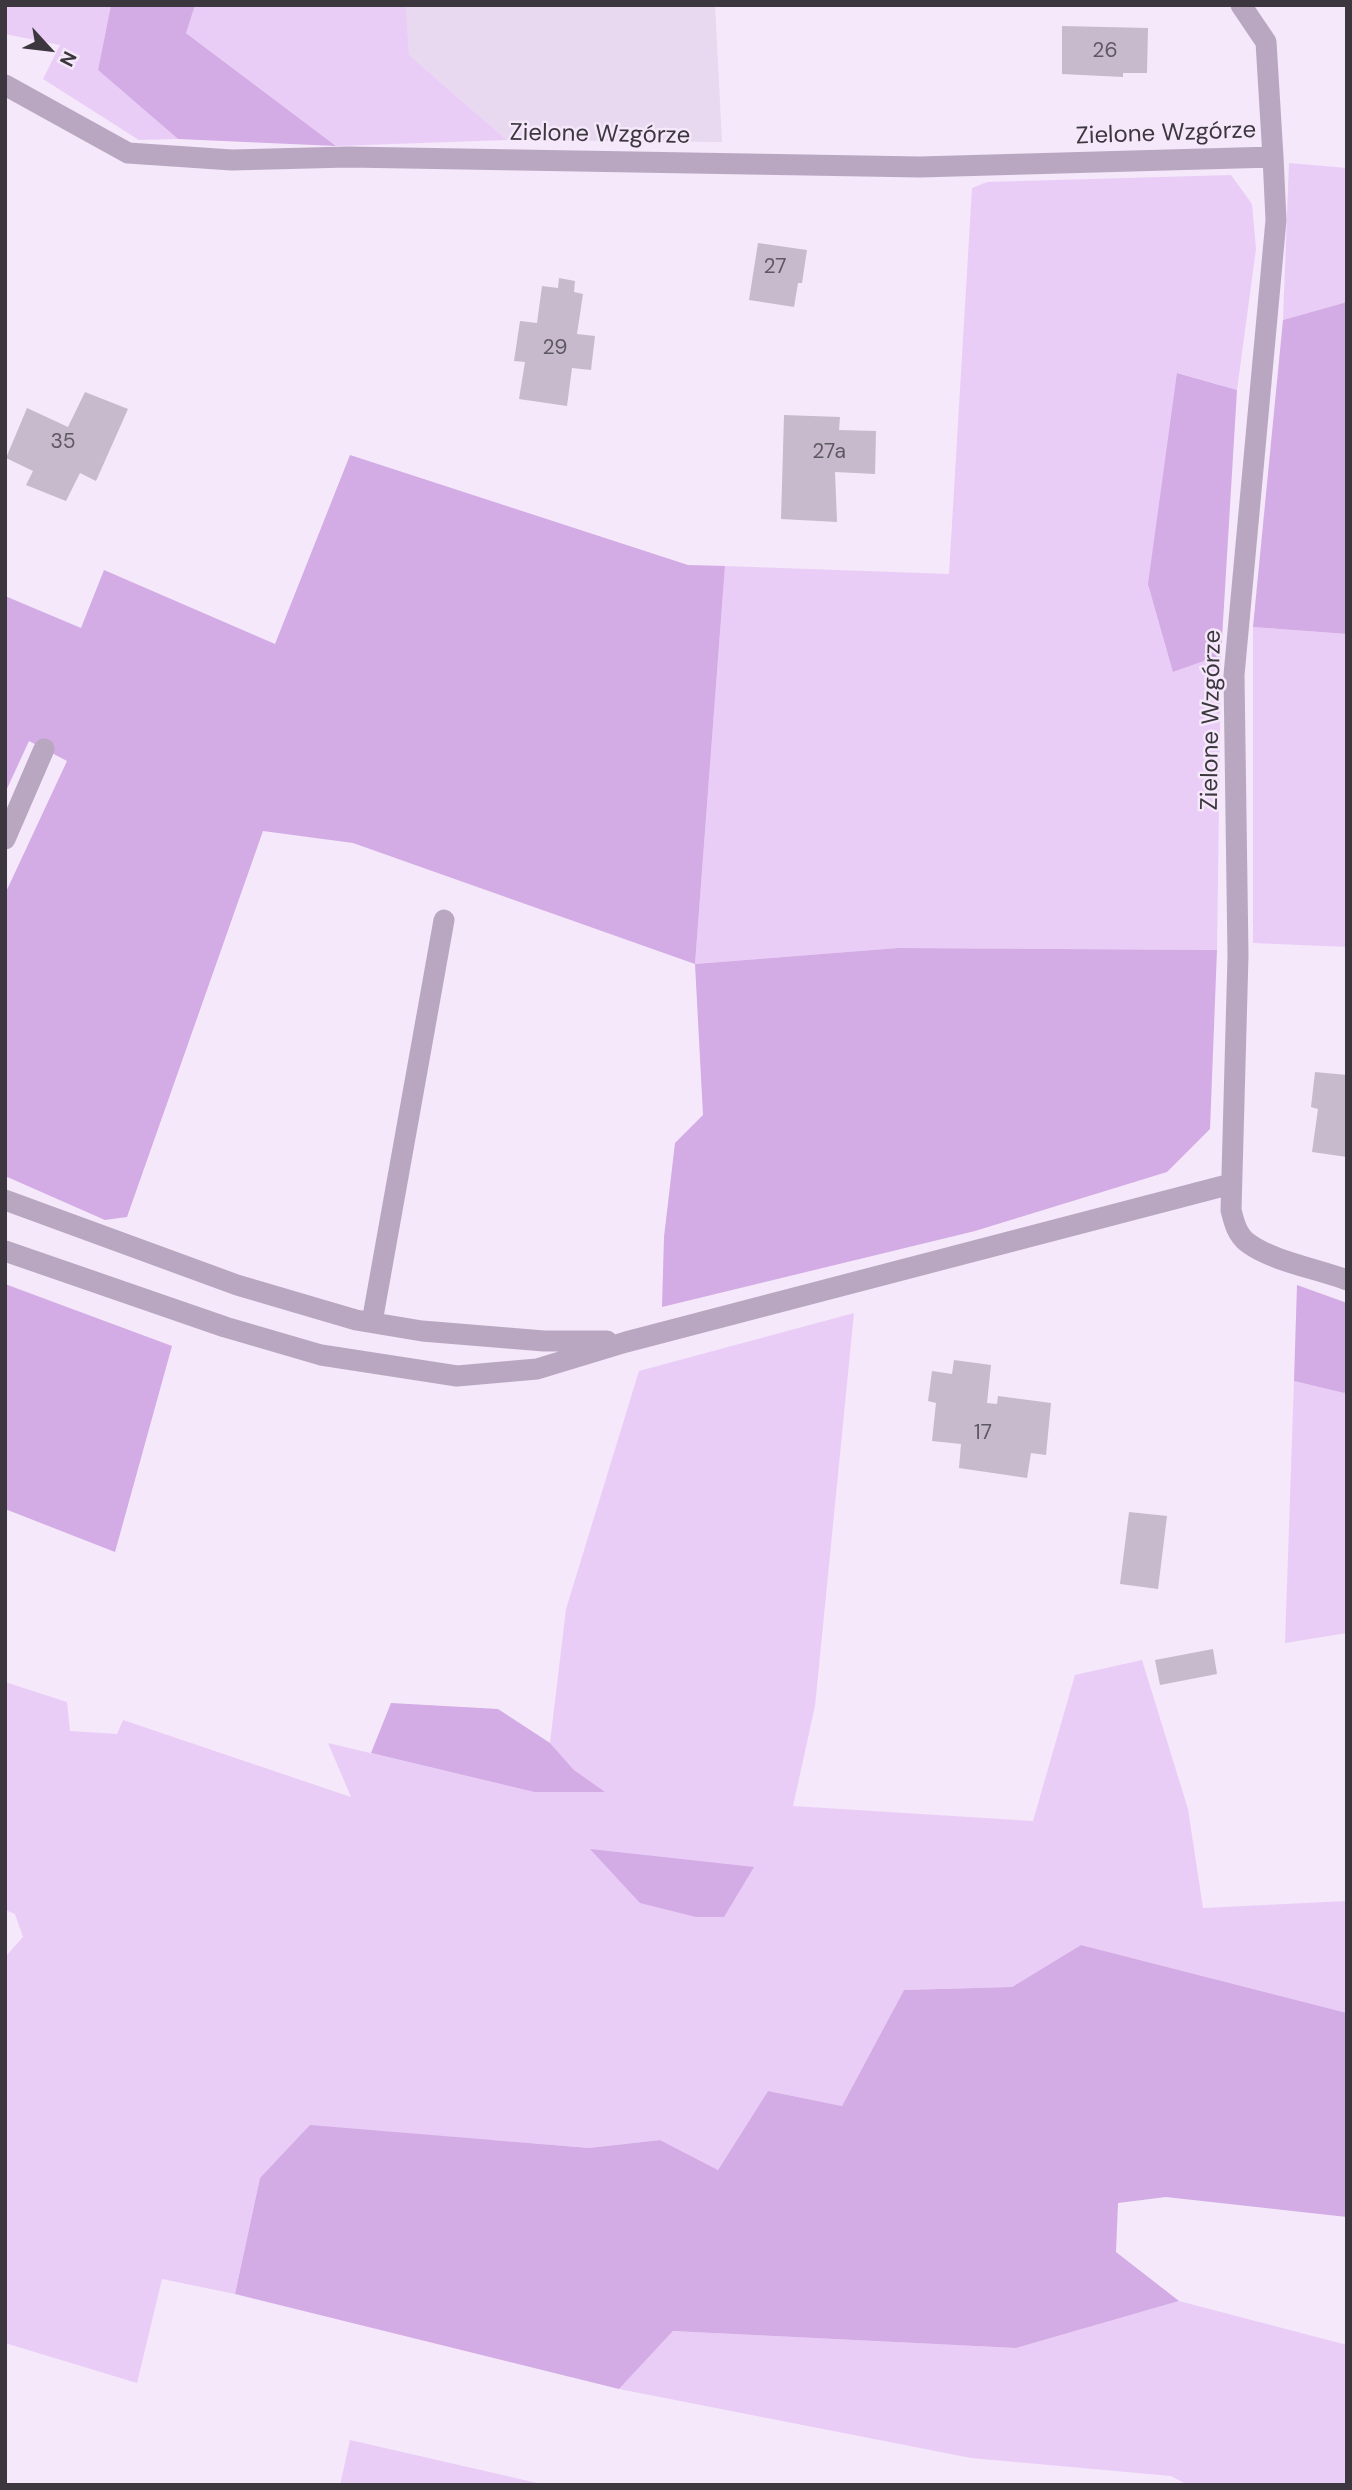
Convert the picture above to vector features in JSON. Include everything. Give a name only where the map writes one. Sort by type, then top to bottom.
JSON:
[{"type":"street","points":[[1241,5],[1266,42],[1273,157]]},
{"type":"street","name":"Zielone Wzgórze","points":[[5,85],[128,153],[232,160],[348,157],[920,167],[1273,157],[1276,220],[1234,675],[1238,956],[1231,1210],[1236,1229],[1247,1243],[1269,1254],[1347,1280]]},
{"type":"street","points":[[5,839],[44,749]]},
{"type":"street","points":[[372,1322],[444,920]]},
{"type":"street","points":[[5,1251],[225,1327],[321,1355],[457,1376],[537,1369],[626,1342],[1231,1184]]},
{"type":"street","points":[[5,1200],[237,1285],[372,1322],[422,1331],[544,1341],[626,1342]]},
{"type":"shaded area","points":[[5,5],[111,5],[98,70],[178,139],[139,140],[43,79],[60,45],[5,34]]},
{"type":"shaded area","points":[[111,5],[195,5],[186,33],[336,146],[178,139],[98,70]]},
{"type":"shaded area","points":[[195,5],[406,5],[409,55],[507,140],[336,146],[185,32]]},
{"type":"shaded area","points":[[406,5],[715,5],[722,142],[507,140],[409,55]]},
{"type":"shaded area","points":[[1289,163],[1347,168],[1347,302],[1283,320]]},
{"type":"shaded area","points":[[1231,175],[1252,204],[1256,249],[1237,390],[1178,373],[1173,672],[1221,655],[1217,950],[898,948],[695,964],[725,566],[949,574],[972,188],[987,182]]},
{"type":"shaded area","points":[[1347,302],[1347,634],[1253,627],[1283,320]]},
{"type":"shaded area","points":[[1177,373],[1237,390],[1221,655],[1173,672],[1148,584]]},
{"type":"shaded area","points":[[350,455],[688,565],[725,566],[695,964],[353,843],[263,831],[127,1217],[105,1220],[5,1176],[5,894],[67,761],[29,741],[5,793],[5,596],[81,628],[104,570],[275,644]]},
{"type":"shaded area","points":[[1253,627],[1347,634],[1347,947],[1253,943]]},
{"type":"shaded area","points":[[898,948],[1217,950],[1210,1129],[1167,1172],[975,1231],[662,1307],[664,1237],[675,1143],[703,1115],[695,964]]},
{"type":"shaded area","points":[[5,1284],[172,1346],[115,1552],[5,1509]]},
{"type":"shaded area","points":[[1297,1285],[1347,1303],[1347,1391],[1344,1393],[1294,1381]]},
{"type":"shaded area","points":[[854,1313],[815,1706],[793,1806],[1033,1821],[1075,1675],[1142,1660],[1188,1809],[1203,1908],[1347,1901],[1347,2013],[1081,1945],[1012,1987],[904,1990],[842,2106],[768,2091],[718,2170],[660,2140],[589,2148],[491,2140],[260,2178],[235,2294],[162,2279],[137,2383],[5,2343],[5,1957],[23,1937],[15,1914],[5,1910],[5,1682],[67,1702],[70,1731],[117,1734],[123,1720],[351,1797],[328,1743],[534,1792],[604,1792],[574,1770],[550,1743],[566,1609],[639,1371]]},
{"type":"shaded area","points":[[1294,1381],[1344,1393],[1347,1391],[1347,1633],[1285,1643]]},
{"type":"shaded area","points":[[391,1703],[498,1709],[550,1743],[574,1770],[605,1792],[534,1792],[371,1753]]},
{"type":"shaded area","points":[[590,1849],[754,1867],[724,1917],[696,1917],[640,1903]]},
{"type":"shaded area","points":[[1081,1945],[1347,2013],[1347,2217],[1166,2197],[1118,2203],[1116,2252],[1179,2301],[1016,2348],[673,2331],[619,2389],[235,2294],[260,2178],[310,2125],[589,2148],[660,2140],[718,2170],[768,2091],[842,2106],[904,1990],[1012,1987]]},
{"type":"shaded area","points":[[1179,2301],[1347,2345],[1347,2485],[1188,2485],[1171,2476],[971,2458],[619,2389],[673,2331],[1016,2348]]},
{"type":"shaded area","points":[[350,2440],[546,2485],[340,2485]]},
{"type":"building","points":[[1062,26],[1148,28],[1147,73],[1123,73],[1123,77],[1062,74]]},
{"type":"building","points":[[758,243],[807,250],[802,283],[798,283],[794,307],[749,300]]},
{"type":"building","points":[[559,278],[575,281],[574,292],[583,294],[577,334],[595,336],[591,370],[572,368],[567,406],[519,399],[525,362],[514,361],[520,321],[537,323],[542,286],[558,288]]},
{"type":"building","points":[[85,392],[128,409],[96,481],[80,473],[66,501],[26,485],[33,471],[6,458],[27,408],[68,427]]},
{"type":"building","points":[[784,415],[840,417],[839,430],[876,431],[875,474],[835,472],[837,522],[781,519]]},
{"type":"building","points":[[1315,1072],[1347,1075],[1347,1157],[1312,1152],[1318,1109],[1311,1107]]},
{"type":"building","points":[[954,1360],[991,1365],[987,1403],[997,1404],[998,1396],[1051,1403],[1046,1455],[1031,1453],[1027,1478],[959,1468],[961,1444],[932,1441],[936,1403],[928,1401],[932,1371],[952,1374]]},
{"type":"building","points":[[1129,1512],[1167,1516],[1158,1589],[1120,1584]]},
{"type":"building","points":[[1213,1649],[1217,1674],[1160,1685],[1155,1660]]}]
